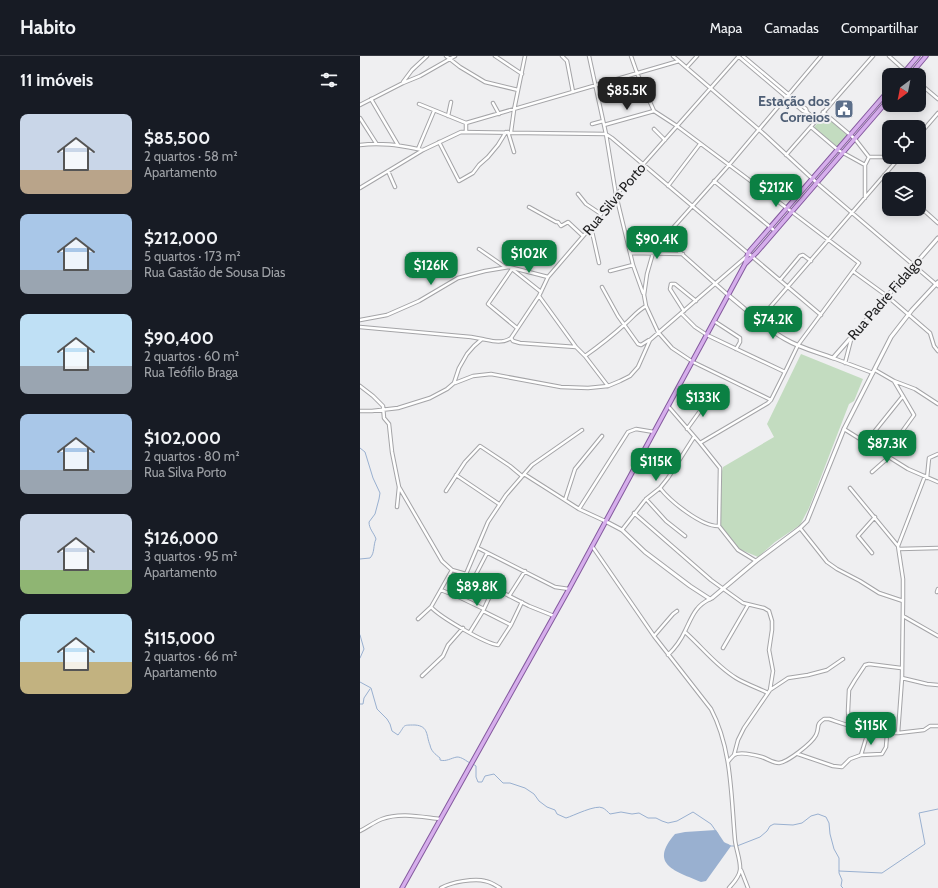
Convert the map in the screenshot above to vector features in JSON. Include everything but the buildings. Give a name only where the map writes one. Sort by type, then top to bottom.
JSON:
[{"type":"main road","points":[[908,68],[918,56]]},
{"type":"main road","points":[[916,68],[926,56]]},
{"type":"main road","points":[[402,888],[569,589],[693,362],[745,264],[748,253],[882,98]]},
{"type":"main road","points":[[745,264],[753,257],[882,108],[877,104]]},
{"type":"main road","points":[[802,191],[806,195]]},
{"type":"main road","points":[[798,196],[802,200]]},
{"type":"street","points":[[403,83],[412,70],[427,56]]},
{"type":"street","points":[[446,56],[485,82],[518,90]]},
{"type":"street","points":[[360,105],[420,76],[455,56]]},
{"type":"street","points":[[495,56],[522,74]]},
{"type":"street","points":[[439,142],[458,181],[473,174],[508,132],[525,56]]},
{"type":"street","points":[[562,56],[567,61],[573,92]]},
{"type":"street","points":[[589,56],[606,134],[616,195],[630,253],[644,295],[646,306],[658,332],[672,348],[693,362],[771,400]]},
{"type":"street","points":[[631,56],[636,73],[654,111],[677,126],[788,208],[859,264],[798,346],[771,400],[700,443]]},
{"type":"street","points":[[668,655],[685,632],[692,615],[702,602],[710,599],[724,589],[756,561],[807,521],[844,429],[891,337],[909,314],[937,284],[913,266],[817,183],[674,56]]},
{"type":"street","points":[[687,67],[697,56]]},
{"type":"street","points":[[738,56],[754,67]]},
{"type":"street","name":"Rua Silva Porto","points":[[511,338],[539,296],[548,277],[616,195],[738,56]]},
{"type":"street","points":[[743,56],[816,120]]},
{"type":"street","points":[[644,295],[646,274],[653,253],[664,238],[759,130],[820,56]]},
{"type":"street","points":[[786,155],[873,56]]},
{"type":"street","points":[[889,56],[902,68]]},
{"type":"street","points":[[419,104],[466,123],[679,61]]},
{"type":"street","points":[[926,89],[938,99]]},
{"type":"street","points":[[371,99],[398,145]]},
{"type":"street","points":[[448,116],[451,102]]},
{"type":"street","points":[[494,103],[498,114]]},
{"type":"street","points":[[418,149],[434,111]]},
{"type":"street","points":[[604,126],[654,111]]},
{"type":"street","points":[[823,112],[851,135],[869,157]]},
{"type":"street","points":[[926,127],[938,113]]},
{"type":"street","points":[[360,118],[376,143]]},
{"type":"street","points":[[592,124],[603,121]]},
{"type":"street","points":[[466,123],[466,131]]},
{"type":"street","points":[[810,127],[843,154],[865,164]]},
{"type":"street","points":[[654,129],[665,140]]},
{"type":"street","points":[[360,188],[423,150],[457,133],[466,131],[606,134],[821,315]]},
{"type":"street","points":[[508,132],[514,152]]},
{"type":"street","points":[[360,145],[376,143],[398,145],[423,150]]},
{"type":"street","points":[[668,186],[700,144]]},
{"type":"street","points":[[869,157],[882,157]]},
{"type":"street","points":[[865,198],[865,164],[869,157]]},
{"type":"street","points":[[887,172],[894,164]]},
{"type":"street","points":[[388,171],[395,186]]},
{"type":"street","points":[[759,320],[882,178]]},
{"type":"street","points":[[714,181],[775,231]]},
{"type":"street","points":[[578,194],[586,204],[601,214]]},
{"type":"street","points":[[529,207],[558,222],[561,226],[568,222],[583,236]]},
{"type":"street","points":[[926,212],[938,223]]},
{"type":"street","points":[[591,227],[599,263]]},
{"type":"street","points":[[664,238],[728,295],[776,333],[798,346],[874,372],[915,389],[938,404]]},
{"type":"street","name":"Rua Padre Fidalgo","points":[[833,358],[938,238]]},
{"type":"street","points":[[479,249],[512,269],[541,292]]},
{"type":"street","points":[[630,253],[683,254]]},
{"type":"street","points":[[780,280],[800,256],[803,255],[811,261]]},
{"type":"street","points":[[602,287],[618,316],[639,345],[650,340],[746,258]]},
{"type":"street","points":[[610,271],[633,265]]},
{"type":"street","points":[[360,320],[393,313],[419,301],[458,278],[485,270],[507,267],[548,277]]},
{"type":"street","points":[[512,269],[488,304],[517,328]]},
{"type":"street","points":[[854,272],[887,296],[930,333],[934,346],[938,351]]},
{"type":"street","points":[[684,311],[670,289],[671,284],[675,284],[696,301]]},
{"type":"street","points":[[539,296],[576,347],[585,356],[608,386]]},
{"type":"street","points":[[585,356],[625,324],[638,310],[646,306]]},
{"type":"street","points":[[681,313],[695,327],[707,335],[785,372]]},
{"type":"street","points":[[714,321],[740,338],[740,342],[736,349]]},
{"type":"street","points":[[360,326],[470,337],[499,342],[511,338],[513,341],[520,343],[576,347]]},
{"type":"street","points":[[846,363],[852,336]]},
{"type":"street","points":[[454,383],[463,361],[474,346],[482,339]]},
{"type":"street","points":[[360,411],[398,408],[430,398],[447,389],[454,383],[473,376],[487,374],[561,387],[588,388],[608,386],[624,380],[633,374],[650,340]]},
{"type":"street","points":[[884,454],[890,443],[899,435],[914,415],[894,381]]},
{"type":"street","points":[[360,386],[382,405],[384,410],[384,418],[389,424],[392,452],[399,487],[397,507]]},
{"type":"street","points":[[866,442],[903,396]]},
{"type":"street","points":[[687,428],[700,411],[715,402]]},
{"type":"street","points":[[668,406],[720,468],[719,526],[738,550],[756,561]]},
{"type":"street","points":[[579,509],[628,432],[636,429],[654,432]]},
{"type":"street","points":[[844,429],[908,469],[938,482]]},
{"type":"street","points":[[466,574],[488,522],[499,504],[536,462],[582,430]]},
{"type":"street","points":[[565,500],[575,469],[602,436]]},
{"type":"street","points":[[622,530],[646,499],[660,488],[668,478],[694,437]]},
{"type":"street","points":[[446,491],[465,462],[480,446],[523,475],[579,509],[622,530],[650,556],[710,599]]},
{"type":"street","points":[[898,733],[902,678],[903,584],[898,547],[926,477],[929,458],[938,454]]},
{"type":"street","points":[[872,472],[889,457]]},
{"type":"street","points":[[456,475],[499,504]]},
{"type":"street","points":[[399,487],[442,561],[452,570],[466,574],[542,612],[554,616]]},
{"type":"street","points":[[660,488],[679,507],[710,525],[719,526]]},
{"type":"street","points":[[850,488],[898,547],[938,548]]},
{"type":"street","points":[[646,499],[666,520],[685,536]]},
{"type":"street","points":[[634,513],[700,571],[724,589],[748,605],[767,609],[769,611],[772,621],[769,650],[773,671],[770,690]]},
{"type":"street","points":[[872,553],[858,536],[875,517]]},
{"type":"street","points":[[800,528],[827,562],[879,593],[903,602]]},
{"type":"street","points":[[592,546],[654,636],[711,709],[722,738],[728,762],[736,850],[740,869],[748,888]]},
{"type":"street","points":[[478,548],[555,587],[569,589]]},
{"type":"street","points":[[474,578],[487,553]]},
{"type":"street","points":[[418,619],[432,607],[452,570]]},
{"type":"street","points":[[509,596],[525,571]]},
{"type":"street","points":[[470,632],[494,587]]},
{"type":"street","points":[[441,590],[461,598],[511,625]]},
{"type":"street","points":[[432,607],[443,616],[463,628],[498,645],[511,625],[522,602]]},
{"type":"street","points":[[723,648],[748,605]]},
{"type":"street","points":[[654,636],[677,611]]},
{"type":"street","points":[[902,615],[938,636]]},
{"type":"street","points":[[422,676],[443,656],[448,645],[463,628]]},
{"type":"street","points":[[685,632],[730,674],[737,679],[768,693]]},
{"type":"street","points":[[728,762],[734,755],[733,752],[744,728],[770,690],[788,678],[827,670],[843,659]]},
{"type":"street","points":[[850,726],[848,711],[849,690],[866,666],[869,664],[901,668]]},
{"type":"street","points":[[902,678],[938,685]]},
{"type":"street","points":[[734,755],[752,754],[778,763],[798,754],[815,736],[817,726],[824,719],[829,719],[868,732],[887,734],[924,730],[932,726],[938,726]]},
{"type":"street","points":[[861,755],[868,732]]},
{"type":"street","points":[[798,754],[842,767],[850,759],[861,755],[878,756],[882,754],[886,748],[887,734]]},
{"type":"street","points":[[360,831],[384,818],[395,816],[403,815],[440,819]]},
{"type":"street","points":[[729,888],[738,876],[740,869]]},
{"type":"street","points":[[441,888],[450,884],[474,880],[485,881],[500,888]]},
{"type":"green space","points":[[825,116],[847,135],[837,147],[814,127]]},
{"type":"green space","points":[[801,354],[863,379],[854,401],[849,404],[809,508],[800,525],[775,542],[758,557],[739,549],[720,525],[722,471],[723,467],[774,437],[767,424]]},
{"type":"water","points":[[716,830],[724,842],[731,846],[706,881],[701,882],[668,866],[664,853],[667,845],[675,834]]},
{"type":"waterway","points":[[360,448],[365,452],[373,478],[380,493],[375,514],[369,522],[376,539],[373,554],[370,558],[360,559]]},
{"type":"waterway","points":[[360,635],[364,649],[360,658]]},
{"type":"waterway","points":[[360,682],[371,688],[377,709],[387,719],[392,731],[398,735],[403,727],[406,726],[415,725],[423,727],[431,749],[440,758],[440,760],[444,761],[459,757],[470,763]]},
{"type":"waterway","points":[[360,704],[363,704],[364,698],[370,689]]},
{"type":"waterway","points":[[473,764],[476,766],[476,777],[478,782],[482,782],[485,776],[494,774],[503,783],[510,783],[525,788],[534,794],[539,801],[547,807],[555,810],[557,814],[566,818],[600,807],[604,808],[610,814],[621,812],[632,814],[639,813],[648,818],[656,818],[668,823],[677,821],[693,812],[711,824],[718,834]]},
{"type":"waterway","points":[[727,844],[737,846],[760,837],[770,826],[774,824],[793,825],[802,823],[811,816],[818,814],[826,817],[829,823],[834,849],[839,858],[839,871],[882,873],[925,844],[919,813],[938,809]]},
{"type":"waterway","points":[[839,871],[842,880],[841,886],[843,888]]},
{"type":"place","name":"Estação dos Correios","points":[[844,109]]}]
